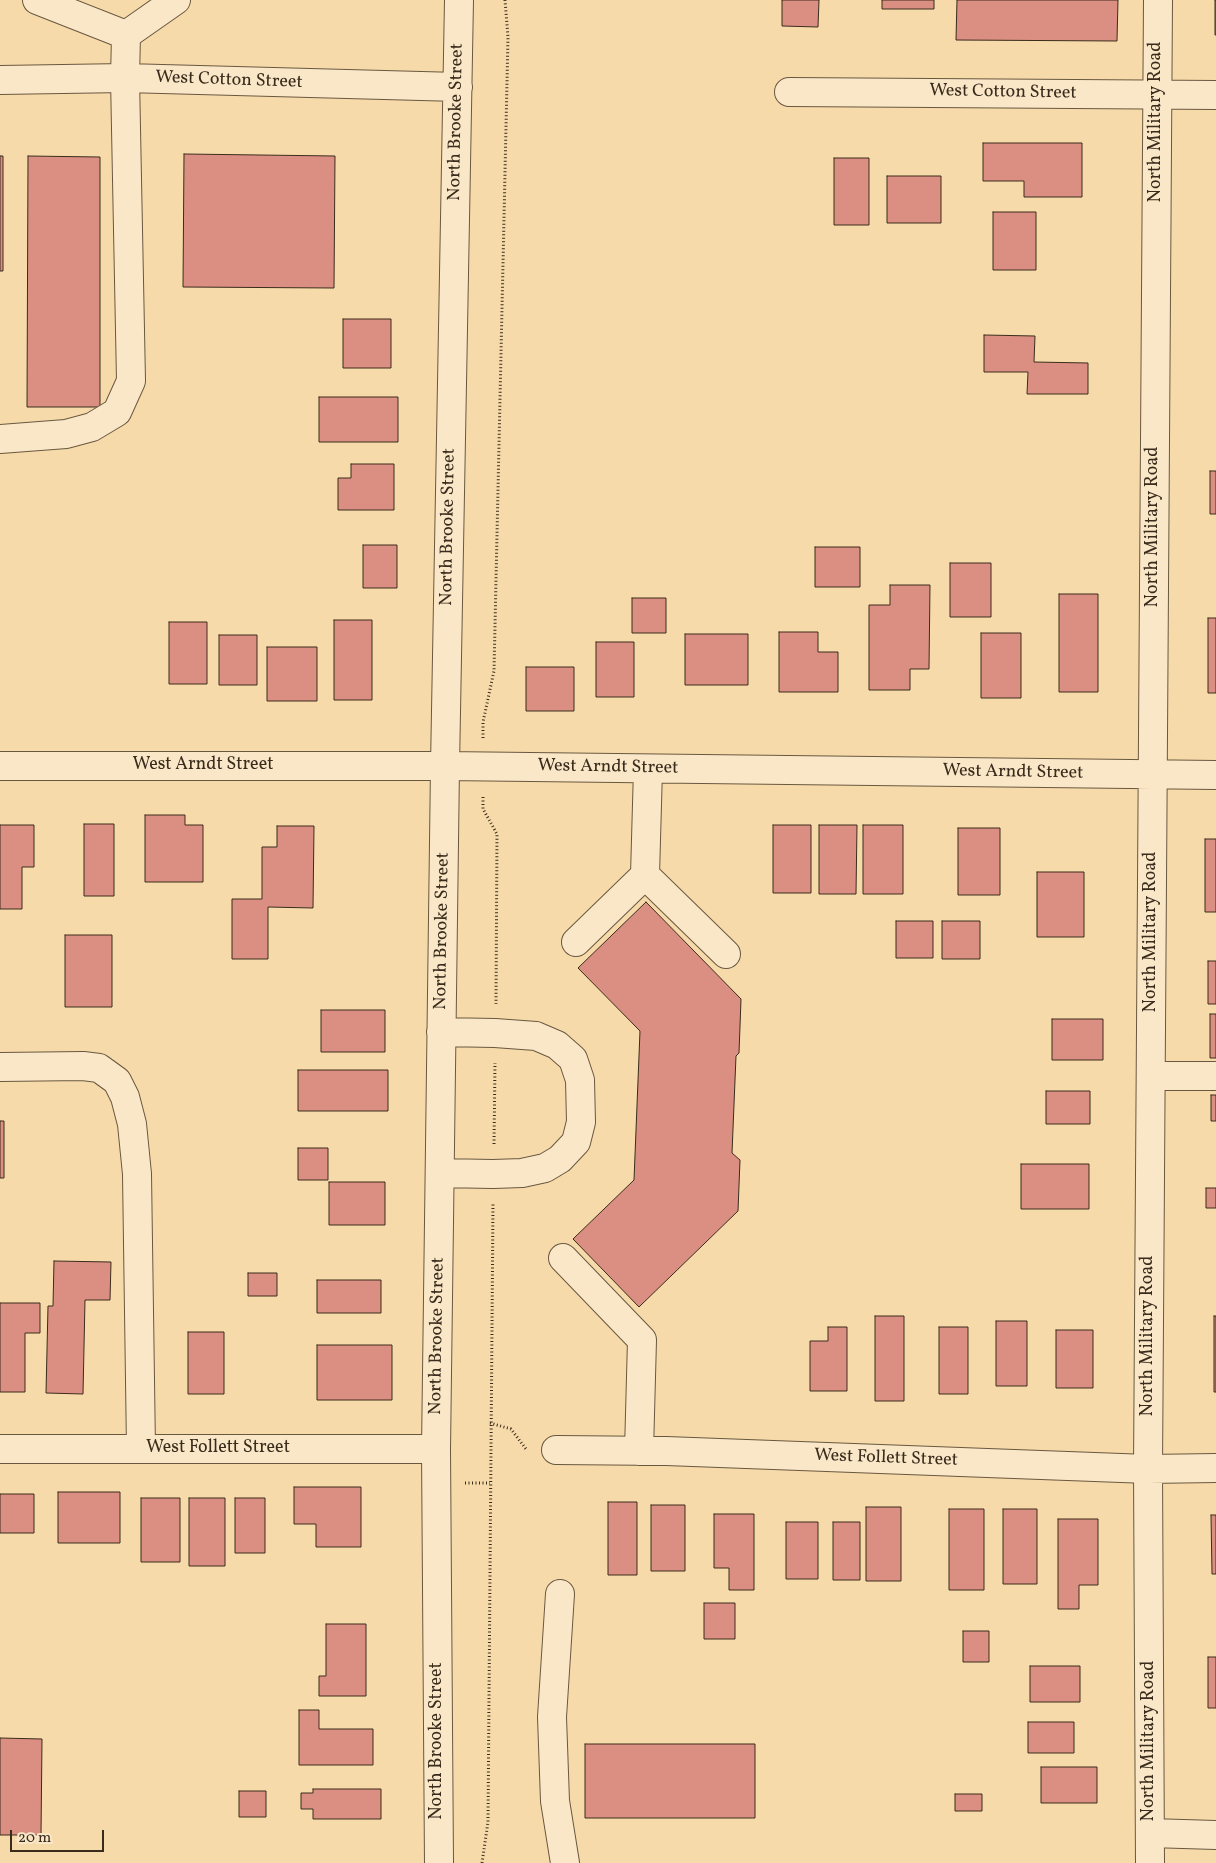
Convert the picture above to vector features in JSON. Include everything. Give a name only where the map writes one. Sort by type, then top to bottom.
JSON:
[{"type":"street","points":[[37,0],[126,35]]},
{"type":"street","points":[[126,35],[176,0]]},
{"type":"street","name":"North Brooke Street","points":[[439,1863],[436,1449],[445,766],[459,0]]},
{"type":"street","name":"North Military Road","points":[[1150,1863],[1148,1468],[1158,0]]},
{"type":"street","points":[[0,439],[66,434],[92,427],[117,412],[131,381],[124,78],[126,35]]},
{"type":"street","name":"West Cotton Street","points":[[0,80],[124,78],[458,87]]},
{"type":"street","name":"West Cotton Street","points":[[789,92],[1216,95]]},
{"type":"street","name":"West Arndt Street","points":[[0,766],[445,766],[1216,775]]},
{"type":"street","points":[[576,942],[645,876],[648,769]]},
{"type":"street","points":[[645,876],[726,954]]},
{"type":"street","points":[[440,1173],[522,1173],[545,1168],[560,1159],[576,1142],[581,1122],[580,1080],[573,1059],[557,1045],[536,1036],[441,1032]]},
{"type":"street","points":[[0,1067],[83,1066],[99,1068],[117,1081],[124,1097],[132,1124],[137,1174],[141,1449]]},
{"type":"street","points":[[1151,1076],[1216,1076]]},
{"type":"street","points":[[563,1258],[642,1340],[639,1451]]},
{"type":"street","name":"West Follett Street","points":[[0,1449],[436,1449]]},
{"type":"street","name":"West Follett Street","points":[[556,1450],[639,1451],[1148,1468],[1216,1468]]},
{"type":"street","points":[[560,1594],[552,1717],[555,1800],[566,1863]]},
{"type":"street","points":[[1150,1833],[1216,1834]]},
{"type":"path","points":[[482,1863],[488,1822],[490,1423],[497,834],[483,809],[482,767],[483,722],[494,671],[508,47],[504,0]]},
{"type":"path","points":[[490,1423],[511,1429],[526,1449],[538,1454],[556,1450]]},
{"type":"building","points":[[782,0],[819,0],[818,27],[782,26]]},
{"type":"building","points":[[882,0],[934,0],[934,9],[882,9]]},
{"type":"building","points":[[957,0],[1118,0],[1117,41],[956,40]]},
{"type":"building","points":[[1216,0],[1216,35],[1215,35]]},
{"type":"building","points":[[983,143],[1082,143],[1082,197],[1024,197],[1024,181],[983,181]]},
{"type":"building","points":[[184,154],[335,156],[334,288],[183,287]]},
{"type":"building","points":[[0,156],[3,156],[3,271],[0,271]]},
{"type":"building","points":[[28,156],[100,157],[100,407],[27,407]]},
{"type":"building","points":[[834,158],[869,158],[869,225],[834,225]]},
{"type":"building","points":[[887,176],[941,176],[941,223],[887,223]]},
{"type":"building","points":[[993,212],[1036,212],[1036,270],[993,270]]},
{"type":"building","points":[[343,319],[391,319],[391,368],[343,368]]},
{"type":"building","points":[[984,335],[1035,336],[1034,362],[1088,363],[1088,394],[1027,394],[1028,372],[984,372]]},
{"type":"building","points":[[319,397],[398,397],[398,442],[319,442]]},
{"type":"building","points":[[351,464],[394,464],[394,510],[338,510],[338,478],[351,478]]},
{"type":"building","points":[[1210,471],[1216,471],[1216,514],[1210,514]]},
{"type":"building","points":[[363,545],[397,545],[397,588],[363,588]]},
{"type":"building","points":[[815,547],[860,547],[860,587],[815,587]]},
{"type":"building","points":[[950,563],[991,563],[991,617],[950,617]]},
{"type":"building","points":[[890,585],[930,585],[929,669],[910,669],[910,690],[869,690],[869,605],[890,605]]},
{"type":"building","points":[[1059,594],[1098,594],[1098,692],[1059,692]]},
{"type":"building","points":[[632,598],[666,598],[666,633],[632,633]]},
{"type":"building","points":[[1208,618],[1216,618],[1216,693],[1208,693]]},
{"type":"building","points":[[334,620],[372,620],[372,700],[334,700]]},
{"type":"building","points":[[169,622],[207,622],[207,684],[169,684]]},
{"type":"building","points":[[779,632],[818,632],[818,652],[838,652],[838,692],[779,692]]},
{"type":"building","points":[[981,633],[1021,633],[1021,698],[981,698]]},
{"type":"building","points":[[685,634],[748,634],[748,685],[685,685]]},
{"type":"building","points":[[219,635],[257,635],[257,685],[219,685]]},
{"type":"building","points":[[596,642],[634,642],[634,697],[596,697]]},
{"type":"building","points":[[267,647],[317,647],[317,701],[267,701]]},
{"type":"building","points":[[526,667],[574,667],[574,711],[526,711]]},
{"type":"building","points":[[145,815],[185,815],[185,825],[203,825],[203,882],[145,882]]},
{"type":"building","points":[[84,824],[114,824],[114,896],[84,896]]},
{"type":"building","points":[[0,825],[34,825],[34,867],[22,867],[22,909],[0,909]]},
{"type":"building","points":[[773,825],[811,825],[811,893],[773,893]]},
{"type":"building","points":[[819,825],[857,825],[856,894],[819,894]]},
{"type":"building","points":[[863,825],[903,825],[903,894],[863,894]]},
{"type":"building","points":[[277,826],[314,826],[313,908],[268,907],[268,959],[232,959],[232,899],[262,899],[262,847],[277,847]]},
{"type":"building","points":[[958,828],[1000,828],[1000,895],[958,895]]},
{"type":"building","points":[[1205,839],[1216,839],[1216,912],[1205,912]]},
{"type":"building","points":[[1037,872],[1084,872],[1084,937],[1037,937]]},
{"type":"building","points":[[646,902],[741,999],[739,1053],[736,1056],[732,1153],[740,1160],[738,1211],[639,1307],[573,1239],[634,1180],[640,1031],[578,968]]},
{"type":"building","points":[[896,921],[933,921],[933,958],[896,958]]},
{"type":"building","points":[[942,921],[980,921],[980,959],[942,959]]},
{"type":"building","points":[[65,935],[112,935],[112,1007],[65,1007]]},
{"type":"building","points":[[1208,961],[1216,961],[1216,1004],[1208,1004]]},
{"type":"building","points":[[321,1010],[385,1010],[385,1052],[321,1052]]},
{"type":"building","points":[[1210,1014],[1216,1014],[1216,1058],[1210,1058]]},
{"type":"building","points":[[1052,1019],[1103,1019],[1103,1060],[1052,1060]]},
{"type":"building","points":[[298,1070],[388,1070],[388,1111],[298,1111]]},
{"type":"building","points":[[1046,1091],[1090,1091],[1090,1124],[1046,1124]]},
{"type":"building","points":[[1211,1095],[1216,1095],[1216,1121],[1211,1121]]},
{"type":"building","points":[[0,1121],[4,1121],[4,1178],[0,1178]]},
{"type":"building","points":[[298,1148],[328,1148],[328,1180],[298,1180]]},
{"type":"building","points":[[1021,1164],[1089,1164],[1089,1209],[1021,1209]]},
{"type":"building","points":[[329,1182],[385,1182],[385,1225],[329,1225]]},
{"type":"building","points":[[1206,1188],[1216,1188],[1216,1208],[1206,1208]]},
{"type":"building","points":[[54,1261],[111,1262],[110,1300],[85,1300],[83,1394],[46,1393],[48,1306],[53,1306]]},
{"type":"building","points":[[248,1273],[277,1273],[277,1296],[248,1296]]},
{"type":"building","points":[[317,1280],[381,1280],[381,1313],[317,1313]]},
{"type":"building","points":[[0,1303],[40,1303],[40,1333],[25,1333],[25,1392],[0,1392]]},
{"type":"building","points":[[875,1316],[904,1316],[904,1401],[875,1401]]},
{"type":"building","points":[[1214,1316],[1216,1316],[1216,1392],[1214,1392]]},
{"type":"building","points":[[996,1321],[1027,1321],[1027,1386],[996,1386]]},
{"type":"building","points":[[828,1327],[847,1327],[847,1391],[810,1391],[810,1341],[828,1341]]},
{"type":"building","points":[[939,1327],[968,1327],[968,1394],[939,1394]]},
{"type":"building","points":[[1056,1330],[1093,1330],[1093,1388],[1056,1388]]},
{"type":"building","points":[[188,1332],[224,1332],[224,1394],[188,1394]]},
{"type":"building","points":[[317,1345],[392,1345],[392,1400],[317,1400]]},
{"type":"building","points":[[294,1487],[361,1487],[361,1547],[316,1547],[316,1524],[294,1524]]},
{"type":"building","points":[[58,1492],[120,1492],[120,1543],[58,1543]]},
{"type":"building","points":[[0,1494],[34,1494],[34,1533],[0,1533]]},
{"type":"building","points":[[141,1498],[180,1498],[180,1562],[141,1562]]},
{"type":"building","points":[[189,1498],[225,1498],[225,1566],[189,1566]]},
{"type":"building","points":[[235,1498],[265,1498],[265,1553],[235,1553]]},
{"type":"building","points":[[608,1502],[637,1502],[637,1575],[608,1575]]},
{"type":"building","points":[[651,1505],[685,1505],[685,1571],[651,1571]]},
{"type":"building","points":[[866,1507],[901,1507],[901,1581],[866,1581]]},
{"type":"building","points":[[949,1509],[984,1509],[984,1590],[949,1590]]},
{"type":"building","points":[[1003,1509],[1037,1509],[1037,1584],[1003,1584]]},
{"type":"building","points":[[714,1514],[754,1514],[754,1590],[729,1590],[729,1568],[714,1568]]},
{"type":"building","points":[[1211,1515],[1216,1515],[1216,1574],[1212,1574]]},
{"type":"building","points":[[1058,1519],[1098,1519],[1098,1585],[1079,1585],[1079,1609],[1058,1609]]},
{"type":"building","points":[[786,1522],[818,1522],[818,1579],[786,1579]]},
{"type":"building","points":[[833,1522],[860,1522],[860,1580],[833,1580]]},
{"type":"building","points":[[704,1603],[735,1603],[735,1639],[704,1639]]},
{"type":"building","points":[[326,1624],[366,1624],[366,1696],[319,1696],[319,1676],[326,1676]]},
{"type":"building","points":[[963,1631],[989,1631],[989,1662],[963,1662]]},
{"type":"building","points":[[1208,1657],[1216,1657],[1216,1708],[1208,1708]]},
{"type":"building","points":[[1030,1666],[1080,1666],[1080,1702],[1030,1702]]},
{"type":"building","points":[[299,1710],[319,1710],[319,1729],[373,1729],[373,1765],[299,1765]]},
{"type":"building","points":[[1028,1722],[1074,1722],[1074,1753],[1028,1753]]},
{"type":"building","points":[[0,1738],[42,1739],[41,1835],[0,1835]]},
{"type":"building","points":[[585,1744],[755,1744],[755,1818],[585,1818]]},
{"type":"building","points":[[1041,1767],[1097,1767],[1097,1803],[1041,1803]]},
{"type":"building","points":[[313,1789],[381,1789],[381,1819],[313,1819],[313,1809],[301,1809],[301,1793],[313,1793]]},
{"type":"building","points":[[239,1791],[266,1791],[266,1817],[239,1817]]},
{"type":"building","points":[[955,1794],[982,1794],[982,1811],[955,1811]]}]
